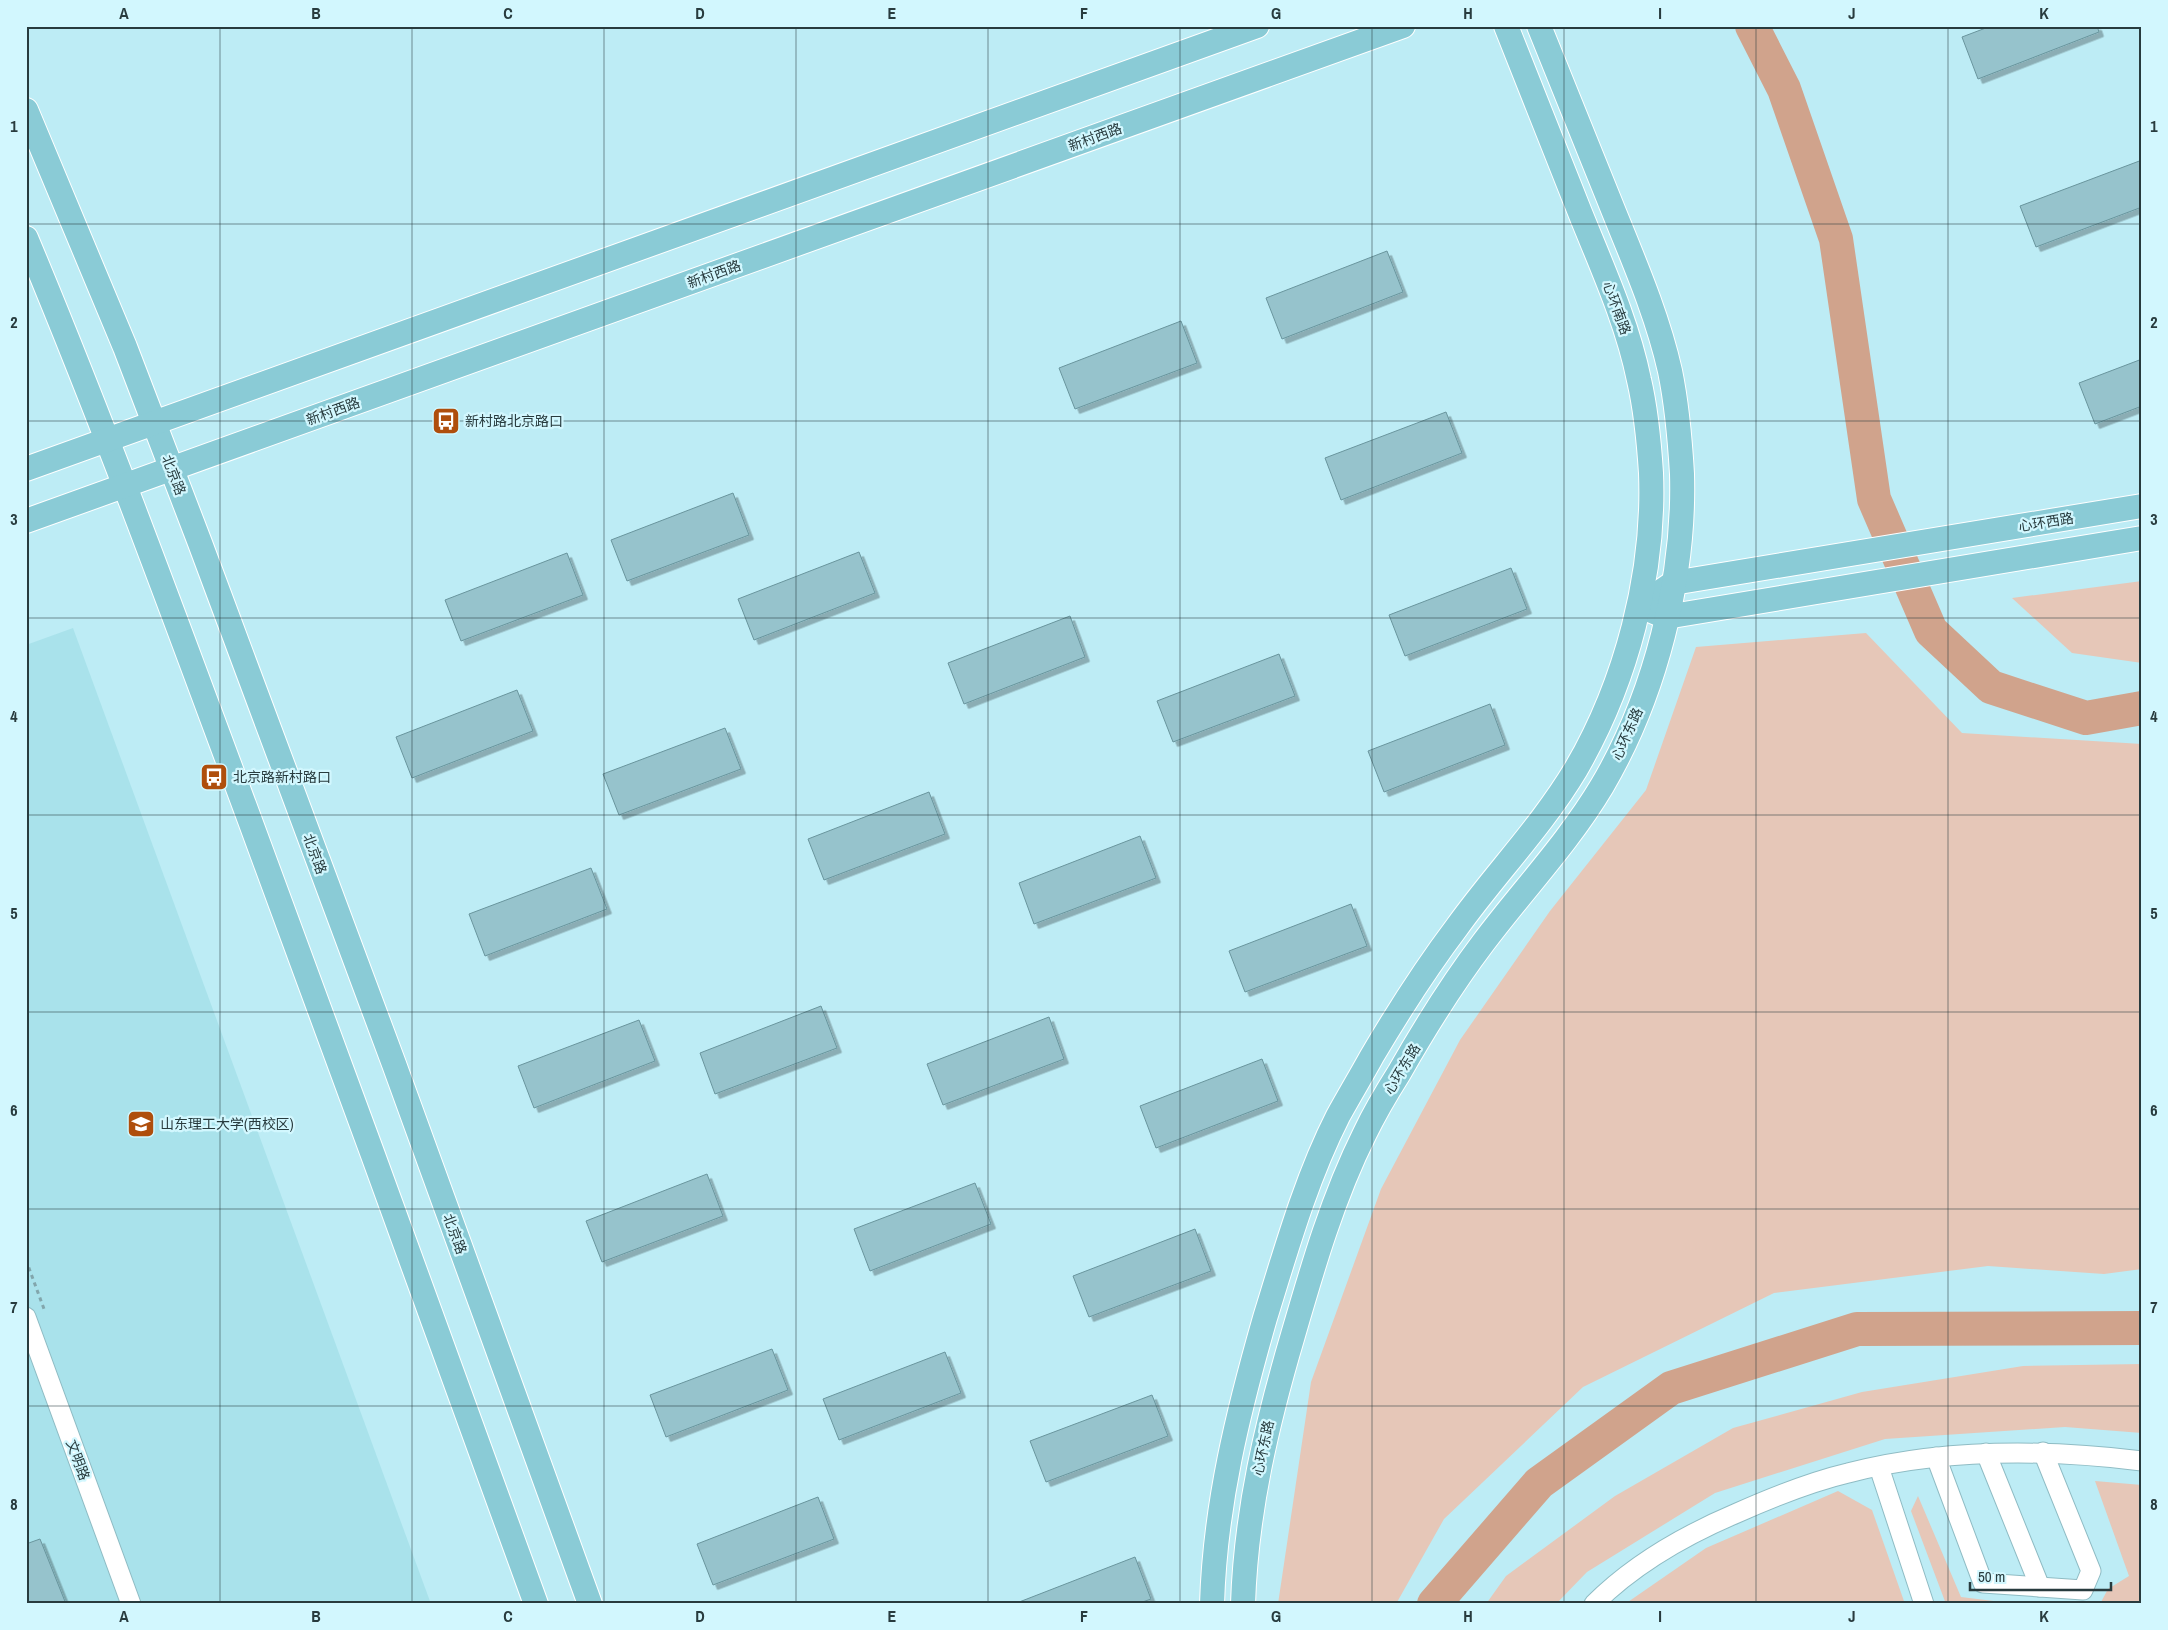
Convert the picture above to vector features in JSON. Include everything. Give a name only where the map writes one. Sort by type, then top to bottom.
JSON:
[{"type":"main road","points":[[26,469],[1257,26]]},
{"type":"main road","name":"新村西路","points":[[26,521],[1402,26]]},
{"type":"main road","name":"心环南路","points":[[1506,26],[1610,287],[1639,378],[1647,425],[1651,476],[1649,532],[1640,607]]},
{"type":"main road","points":[[1212,1604],[1219,1512],[1232,1440],[1249,1372],[1277,1278],[1309,1184],[1337,1118],[1374,1054],[1457,926],[1545,814],[1574,772],[1598,728],[1640,607],[1673,583],[1680,535],[1682,476],[1678,421],[1670,371],[1639,276],[1539,26]]},
{"type":"main road","name":"北京路","points":[[26,110],[154,423],[394,1064],[590,1604]]},
{"type":"main road","points":[[26,238],[108,440],[343,1072],[536,1604]]},
{"type":"main road","name":"心环西路","points":[[1673,583],[2142,506]]},
{"type":"main road","points":[[1640,607],[1666,617],[2142,538]]},
{"type":"main road","name":"心环东路","points":[[1243,1604],[1250,1516],[1262,1446],[1307,1288],[1338,1195],[1365,1132],[1445,998],[1482,944],[1570,832],[1601,788],[1626,741],[1644,694],[1662,642],[1673,583]]},
{"type":"street","name":"文明路","points":[[26,1317],[130,1604]]},
{"type":"street","points":[[1936,1457],[1983,1582],[2083,1590],[2091,1571],[2043,1452]]},
{"type":"street","points":[[1594,1604],[1652,1556],[1713,1523],[1782,1493],[1848,1473],[1878,1466],[1936,1457],[1986,1453],[2043,1452],[2142,1461]]},
{"type":"street","points":[[1986,1453],[2040,1587]]},
{"type":"street","points":[[1878,1466],[1924,1604]]},
{"type":"shaded area","points":[[2142,581],[2142,663],[2072,653],[2012,598]]},
{"type":"shaded area","name":"山东理工大学(西校区)","points":[[73,628],[431,1604],[26,1604],[26,645]]},
{"type":"shaded area","points":[[1866,633],[1962,733],[2142,744],[2142,1269],[2104,1274],[1988,1266],[1774,1293],[1583,1387],[1444,1519],[1396,1604],[1278,1604],[1311,1382],[1381,1189],[1460,1040],[1550,911],[1646,790],[1696,647]]},
{"type":"shaded area","points":[[2142,1364],[2142,1433],[2065,1427],[1885,1439],[1715,1493],[1587,1572],[1556,1604],[1486,1604],[1506,1576],[1615,1496],[1733,1428],[1862,1392],[2023,1366]]},
{"type":"shaded area","points":[[2095,1481],[2142,1485],[2142,1604],[2100,1604],[2108,1589],[2129,1576]]},
{"type":"shaded area","points":[[1838,1491],[1872,1510],[1905,1604],[1625,1604],[1706,1548]]},
{"type":"shaded area","points":[[1918,1496],[1961,1597],[2018,1604],[1946,1604],[1911,1511]]},
{"type":"building","points":[[1991,26],[2097,26],[2099,32],[1978,79],[1962,37]]},
{"type":"building","points":[[2142,160],[2142,207],[2036,247],[2020,206]]},
{"type":"building","points":[[1387,251],[1403,292],[1282,339],[1266,298]]},
{"type":"building","points":[[1181,321],[1197,363],[1075,409],[1059,368]]},
{"type":"building","points":[[2142,359],[2142,406],[2095,424],[2079,383]]},
{"type":"building","points":[[1446,412],[1462,453],[1341,500],[1325,458]]},
{"type":"building","points":[[733,493],[749,535],[627,581],[611,540]]},
{"type":"building","points":[[859,552],[875,593],[754,640],[738,599]]},
{"type":"building","points":[[567,553],[583,595],[461,641],[445,600]]},
{"type":"building","points":[[1511,568],[1527,609],[1405,656],[1389,615]]},
{"type":"building","points":[[1070,616],[1085,657],[964,704],[948,663]]},
{"type":"building","points":[[1279,654],[1295,696],[1173,742],[1157,701]]},
{"type":"building","points":[[517,690],[533,731],[412,778],[396,737]]},
{"type":"building","points":[[1490,704],[1505,745],[1384,792],[1368,751]]},
{"type":"building","points":[[725,728],[741,769],[619,815],[603,774]]},
{"type":"building","points":[[929,792],[945,834],[824,880],[808,839]]},
{"type":"building","points":[[1140,836],[1156,878],[1034,924],[1019,883]]},
{"type":"building","points":[[591,868],[607,909],[485,956],[469,914]]},
{"type":"building","points":[[1351,904],[1367,946],[1245,992],[1229,951]]},
{"type":"building","points":[[821,1006],[837,1048],[715,1094],[700,1053]]},
{"type":"building","points":[[1049,1017],[1064,1059],[943,1105],[927,1064]]},
{"type":"building","points":[[639,1020],[655,1061],[534,1108],[518,1066]]},
{"type":"building","points":[[1262,1059],[1278,1101],[1156,1148],[1140,1106]]},
{"type":"building","points":[[707,1174],[723,1216],[602,1262],[586,1221]]},
{"type":"building","points":[[975,1183],[991,1224],[870,1271],[854,1229]]},
{"type":"building","points":[[1195,1229],[1211,1271],[1089,1317],[1073,1276]]},
{"type":"building","points":[[772,1349],[788,1390],[666,1437],[650,1395]]},
{"type":"building","points":[[945,1352],[961,1393],[839,1440],[823,1399]]},
{"type":"building","points":[[1152,1395],[1168,1436],[1046,1482],[1030,1441]]},
{"type":"building","points":[[818,1497],[834,1539],[713,1585],[697,1544]]},
{"type":"building","points":[[40,1539],[66,1604],[26,1604],[26,1544]]},
{"type":"building","points":[[1135,1557],[1151,1599],[1137,1604],[1014,1604]]},
{"type":"waterway","points":[[1752,26],[1784,89],[1836,239],[1874,499],[1931,631],[1991,687],[2086,718],[2142,708]]},
{"type":"waterway","points":[[1434,1604],[1539,1483],[1671,1388],[1857,1329],[2142,1328]]},
{"type":"place","name":"新村路北京路口","points":[[446,421]]},
{"type":"place","name":"北京路新村路口","points":[[214,777]]},
{"type":"place","name":"山东理工大学(西校区)","points":[[141,1124]]}]
